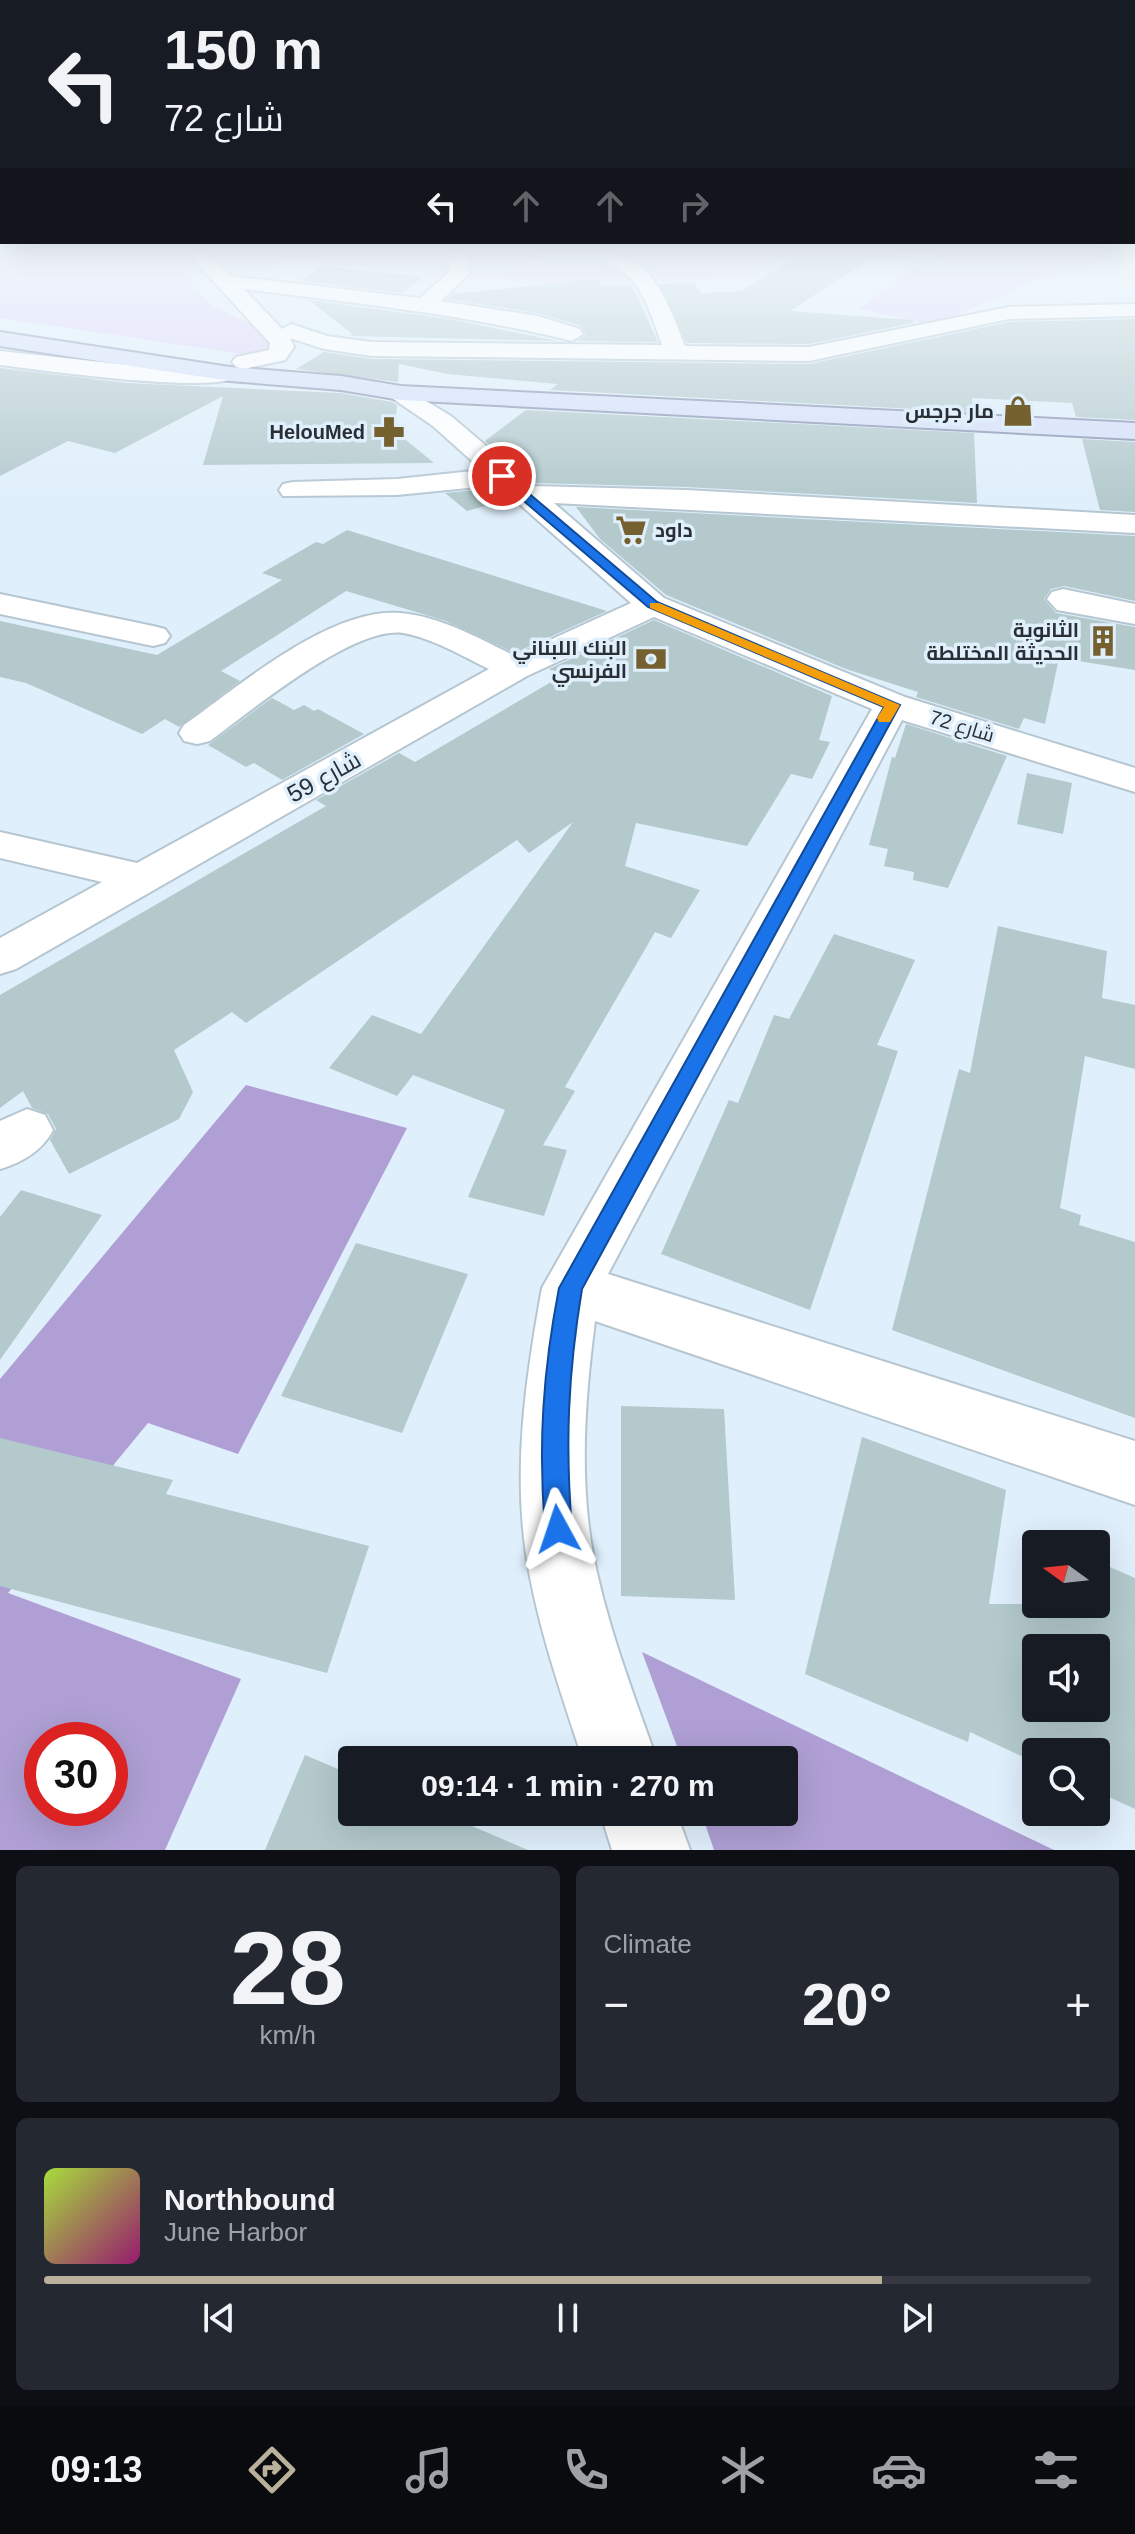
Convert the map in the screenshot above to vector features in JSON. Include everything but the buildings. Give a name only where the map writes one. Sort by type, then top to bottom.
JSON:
[{"type":"main road","points":[[66,336],[237,368],[302,370],[341,383]]},
{"type":"main road","points":[[0,339],[237,368],[401,393],[1135,431]]},
{"type":"main road","points":[[442,421],[459,405],[497,396]]},
{"type":"street","points":[[0,358],[186,377],[237,368],[272,357],[283,347],[275,336]]},
{"type":"street","points":[[295,336],[295,361],[302,370]]},
{"type":"street","points":[[307,336],[372,349],[809,354],[895,336]]},
{"type":"street","points":[[571,336],[587,350]]},
{"type":"street","points":[[670,336],[675,351]]},
{"type":"street","points":[[0,379],[47,363]]},
{"type":"street","name":"شارع 72","points":[[401,393],[442,421],[653,605],[892,705],[1135,780]]},
{"type":"street","points":[[293,490],[512,485],[686,499],[1135,524]]},
{"type":"street","points":[[1063,599],[1068,603],[1135,614]]},
{"type":"street","points":[[0,604],[153,636]]},
{"type":"street","name":"شارع 59","points":[[0,958],[515,669],[653,605]]},
{"type":"street","points":[[197,733],[339,638],[380,622],[399,623],[431,632],[515,669]]},
{"type":"street","points":[[615,1746],[592,1680],[560,1554],[552,1453],[561,1344],[571,1288],[892,705]]},
{"type":"street","points":[[0,845],[144,878]]},
{"type":"street","points":[[571,1288],[1135,1473]]},
{"type":"street","points":[[643,1826],[651,1850]]},
{"type":"shaded area","points":[[123,336],[266,336],[275,345],[268,353],[249,355]]},
{"type":"shaded area","points":[[246,1085],[407,1128],[238,1454],[148,1423],[8,1593],[241,1679],[165,1850],[0,1850],[0,1379]]},
{"type":"shaded area","points":[[642,1652],[1054,1850],[714,1850],[706,1826],[798,1826],[798,1746],[677,1746]]},
{"type":"slow traffic","points":[[654,605],[892,705],[885,718]]},
{"type":"place","name":"مار جرجس","points":[[1018,411]]},
{"type":"place","name":"HelouMed","points":[[389,432]]},
{"type":"place","name":"داود","points":[[631,530]]},
{"type":"place","name":"الثانوية الحديثة المختلطة","points":[[1103,641]]},
{"type":"place","name":"البنك اللبناني الفرنسي","points":[[651,659]]},
{"type":"route","points":[[502,476],[653,605],[892,705],[571,1288],[561,1344],[552,1453],[558,1529]]}]
